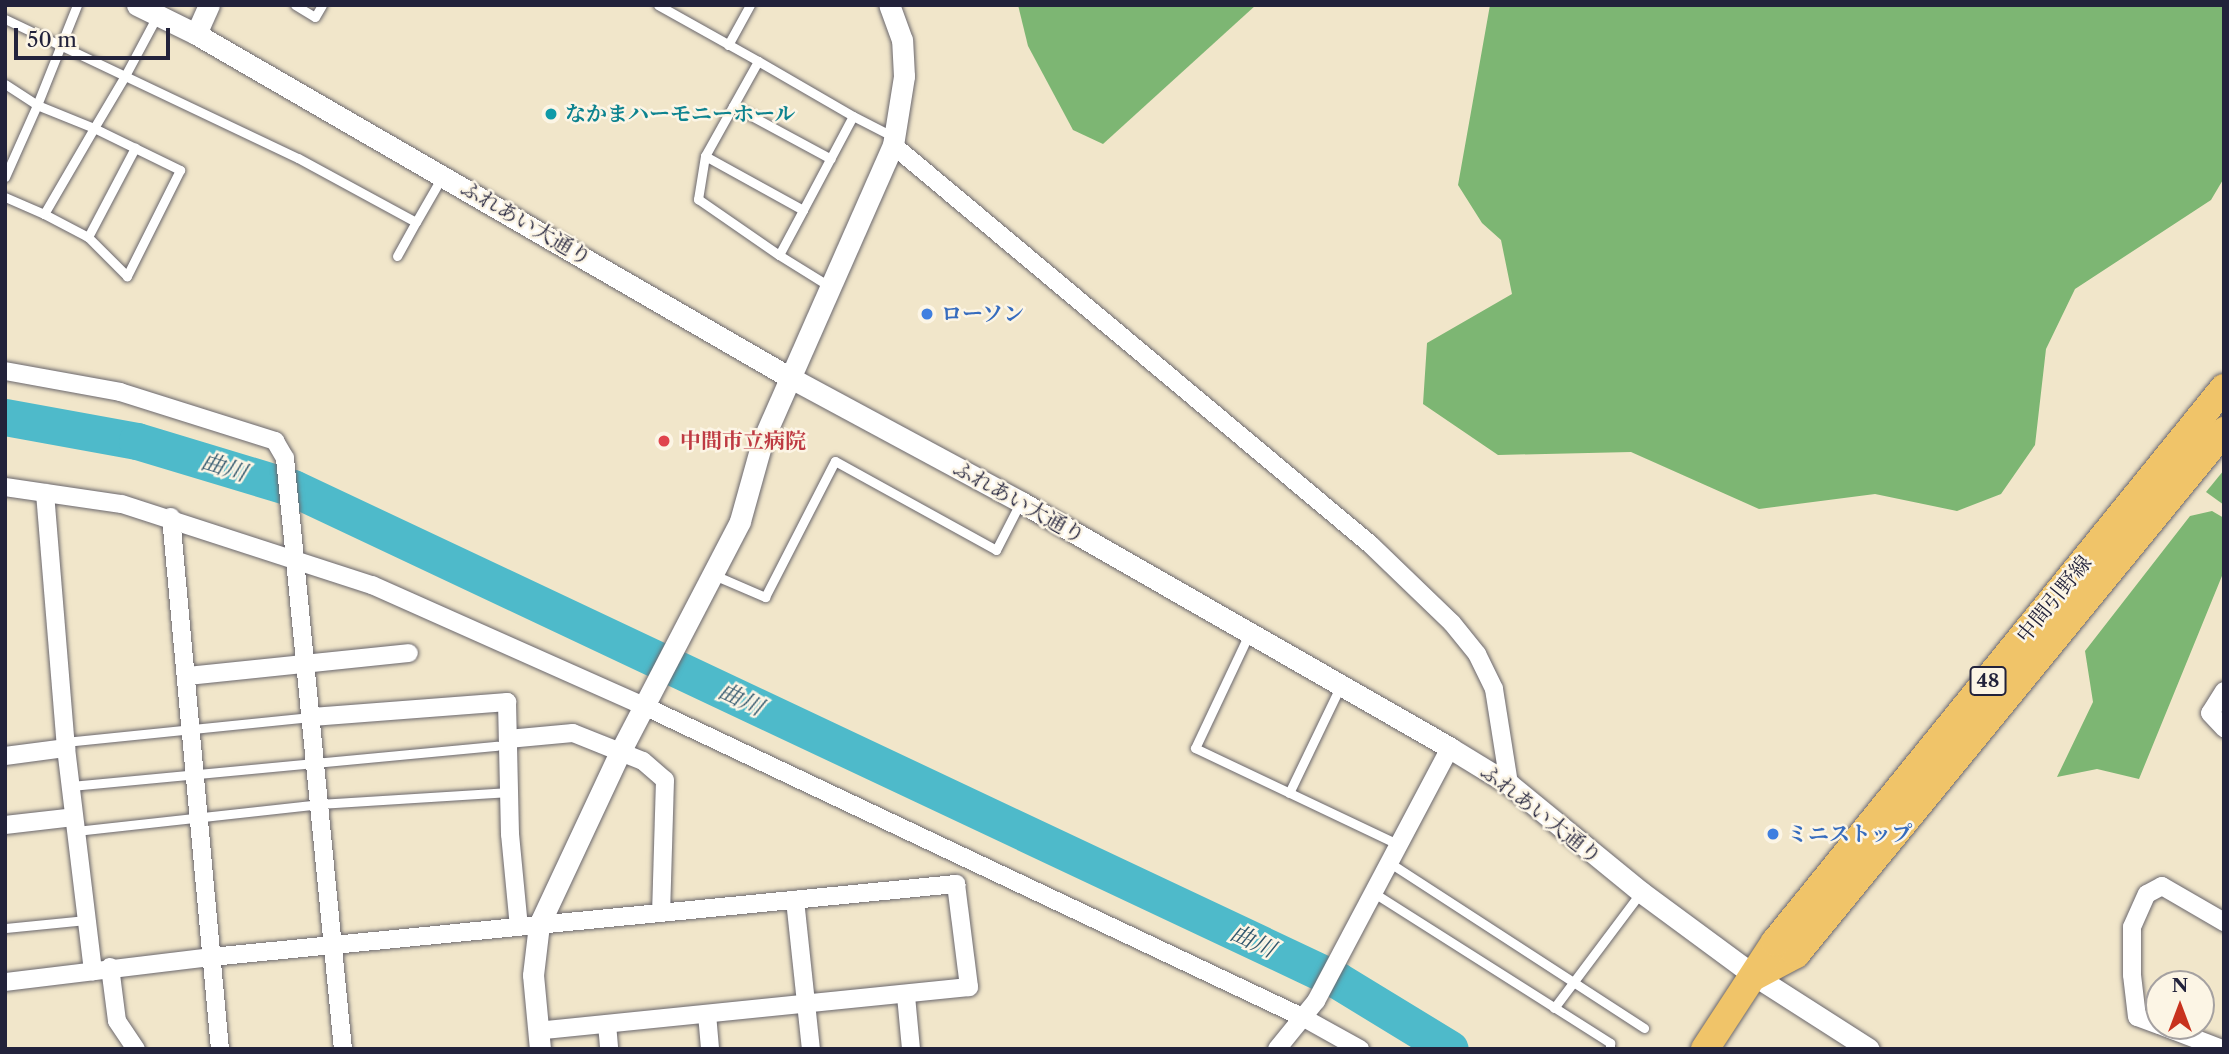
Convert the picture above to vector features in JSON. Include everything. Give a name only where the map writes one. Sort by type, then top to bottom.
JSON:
[{"type":"main road","name":"中間引野線","points":[[1705,1049],[1775,942],[2224,388]]},
{"type":"main road","name":"中間引野線","points":[[1755,976],[1796,954],[2224,432]]},
{"type":"street","name":"ふれあい大通り","points":[[137,5],[196,34],[444,174],[789,377],[1021,502],[1450,748],[1509,784],[1640,892],[1755,976],[1869,1049]]},
{"type":"street","points":[[196,34],[209,5]]},
{"type":"street","points":[[529,926],[740,521],[762,442],[893,141],[904,76],[901,40],[889,5]]},
{"type":"street","points":[[893,141],[1371,545],[1452,623],[1477,654],[1494,689],[1509,784]]},
{"type":"street","points":[[5,372],[132,396],[275,441],[285,458],[297,553],[331,945],[343,1049]]},
{"type":"street","points":[[5,487],[122,503],[297,553],[648,699],[1304,1018],[1360,1049]]},
{"type":"street","points":[[46,493],[66,745],[87,920],[117,1021],[136,1049]]},
{"type":"street","points":[[171,517],[193,729],[198,819],[220,1049]]},
{"type":"street","points":[[187,676],[409,653]]},
{"type":"street","points":[[2224,691],[2210,713],[2224,728]]},
{"type":"street","points":[[5,982],[211,957],[331,945],[529,926],[796,900],[956,884],[969,987],[906,996],[607,1024],[540,1040],[529,926],[510,834],[512,792],[502,743],[507,702],[312,717]]},
{"type":"street","points":[[502,743],[573,733],[643,761],[665,780],[661,913]]},
{"type":"street","points":[[5,756],[66,745]]},
{"type":"street","points":[[1277,1049],[1316,1001],[1450,748]]},
{"type":"street","points":[[5,824],[75,824]]},
{"type":"street","points":[[2145,1020],[2137,1017],[2132,975],[2132,927],[2147,894],[2162,886],[2224,922]]},
{"type":"street","points":[[796,900],[811,1049]]},
{"type":"street","points":[[906,996],[911,1049]]},
{"type":"street","points":[[707,1014],[710,1049]]},
{"type":"street","points":[[607,1024],[609,1049]]},
{"type":"street","points":[[2198,1040],[2222,1049]]},
{"type":"lane","points":[[5,177],[64,45],[77,5]]},
{"type":"lane","points":[[295,5],[315,17],[322,5]]},
{"type":"lane","points":[[658,5],[893,141]]},
{"type":"lane","points":[[728,45],[750,5]]},
{"type":"lane","points":[[44,214],[126,74],[157,15]]},
{"type":"lane","points":[[5,19],[126,74],[298,158],[416,222]]},
{"type":"lane","points":[[758,61],[705,156],[698,200],[829,286]]},
{"type":"lane","points":[[5,84],[37,105],[94,128],[180,170],[127,276],[88,237],[5,197]]},
{"type":"lane","points":[[733,106],[831,159]]},
{"type":"lane","points":[[779,255],[853,116]]},
{"type":"lane","points":[[88,237],[135,148]]},
{"type":"lane","points":[[705,156],[803,209]]},
{"type":"lane","points":[[397,256],[444,174]]},
{"type":"lane","points":[[714,575],[765,597],[835,461],[996,550],[1021,502]]},
{"type":"lane","points":[[1249,633],[1195,748],[1399,845]]},
{"type":"lane","points":[[1289,793],[1341,685]]},
{"type":"lane","points":[[66,745],[312,717]]},
{"type":"lane","points":[[71,786],[502,743]]},
{"type":"lane","points":[[75,824],[198,819],[319,804],[512,792]]},
{"type":"lane","points":[[1390,863],[1574,980],[1644,1028]]},
{"type":"lane","points":[[1555,1007],[1640,892]]},
{"type":"lane","points":[[1374,893],[1610,1043],[1610,1049]]},
{"type":"lane","points":[[5,928],[87,920]]},
{"type":"green space","points":[[1018,5],[1256,5],[1103,144],[1073,130],[1028,46]]},
{"type":"green space","points":[[1490,5],[2224,5],[2224,178],[2211,200],[2075,289],[2046,349],[2035,445],[2001,494],[1957,511],[1875,494],[1759,509],[1631,452],[1498,455],[1423,404],[1427,343],[1512,294],[1501,240],[1482,223],[1458,185]]},
{"type":"green space","points":[[2224,470],[2224,505],[2206,492]]},
{"type":"green space","points":[[2212,511],[2224,518],[2224,571],[2139,779],[2097,769],[2057,777],[2093,702],[2085,651],[2190,516]]},
{"type":"waterway","name":"曲川","points":[[5,417],[137,441],[293,488],[1337,980],[1450,1049]]},
{"type":"place","name":"なかまハーモニーホール","points":[[551,114]]},
{"type":"place","name":"ローソン","points":[[927,314]]},
{"type":"place","name":"中間市立病院","points":[[664,441]]},
{"type":"place","name":"ミニストップ","points":[[1773,834]]}]
